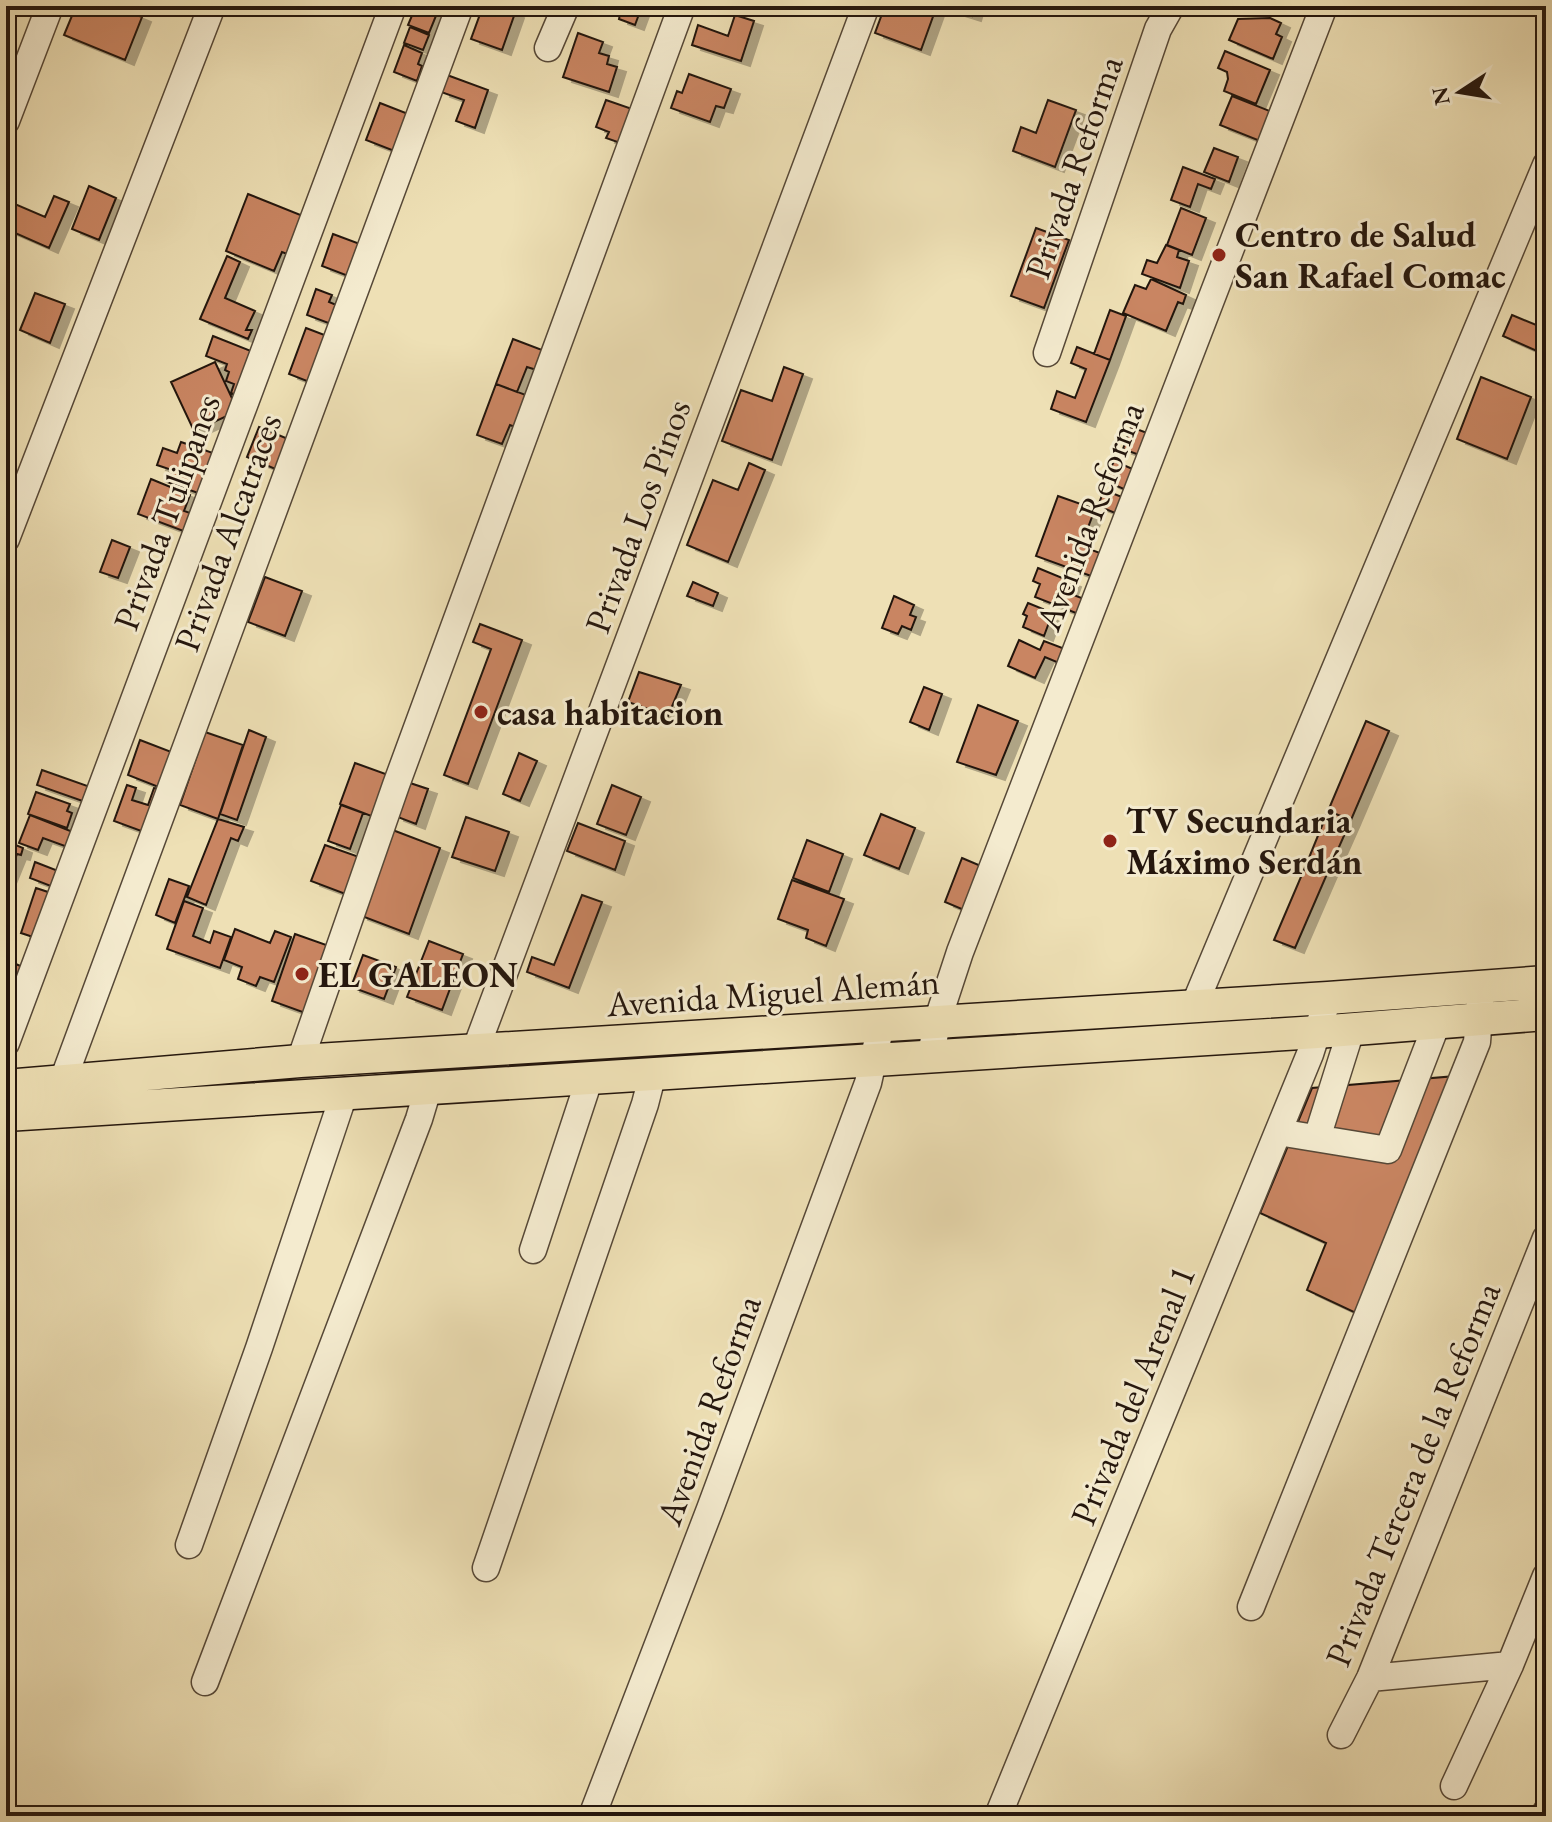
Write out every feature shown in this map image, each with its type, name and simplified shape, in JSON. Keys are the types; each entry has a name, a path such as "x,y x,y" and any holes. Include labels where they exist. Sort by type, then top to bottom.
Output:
{"main road":[{"name":"Avenida Miguel Alemán","path":"6,1086 300,1061 1546,982"},
{"name":"Avenida Miguel Alemán","path":"6,1115 1351,1030 1546,1014"}],"street":[{"path":"6,121 50,6"},
{"path":"6,539 212,6"},
{"name":"Privada Tulipanes","path":"6,1043 393,6"},
{"name":"Privada Alcatraces","path":"62,1083 460,6"},
{"path":"548,48 566,6"},
{"path":"300,1061 396,785 682,6"},
{"name":"Privada Los Pinos","path":"475,1051 866,6"},
{"name":"Privada Reforma","path":"1047,353 1153,44 1171,6"},
{"name":"Avenida Reforma","path":"931,1055 937,1022 965,937 1316,8"},
{"path":"1194,1006 1546,165"},
{"path":"1251,1607 1477,1042 1480,988"},
{"name":"Privada del Arenal 1","path":"998,1816 1278,1132 1328,998"},
{"path":"1278,1132 1388,1150 1437,1023"},
{"name":"Avenida Reforma","path":"592,1816 868,1083 881,1025"},
{"path":"1317,1138 1351,1030"},
{"path":"486,1568 653,1073"},
{"path":"533,1250 590,1077"},
{"path":"205,1682 428,1089"},
{"path":"189,1545 344,1094"},
{"name":"Privada Tercera de la Reforma","path":"1341,1735 1370,1678 1546,1238"},
{"path":"1454,1786 1510,1665 1546,1576"},
{"path":"1370,1678 1510,1665"}],"building":[{"path":"76,6 115,6 142,17 125,60 64,35"},
{"path":"416,6 440,6 429,33 408,25"},
{"path":"483,6 496,6 515,13 502,50 471,39"},
{"path":"642,6 635,25 619,19 621,10 610,7"},
{"path":"885,6 923,6 935,11 921,50 875,33"},
{"path":"940,6 975,6 972,16"},
{"path":"735,15 754,21 741,61 692,45 698,25 728,36"},
{"path":"1270,18 1281,23 1276,34 1282,37 1273,59 1229,40 1238,19"},
{"path":"410,27 429,35 423,50 404,43"},
{"path":"578,33 603,42 599,53 609,56 607,64 617,67 609,92 563,77"},
{"path":"404,45 422,53 417,81 394,72"},
{"path":"1225,51 1270,70 1256,104 1224,91 1227,72 1218,68"},
{"path":"689,74 731,89 724,108 716,106 710,122 671,108 677,91 682,93"},
{"path":"447,75 488,90 475,128 456,121 464,100 441,92"},
{"path":"1232,96 1277,114 1265,143 1220,125"},
{"path":"606,100 638,111 626,145 606,138 609,132 596,127"},
{"path":"1048,100 1076,110 1055,167 1013,151 1021,127 1036,133"},
{"path":"380,103 416,117 402,154 366,140"},
{"path":"1214,148 1238,157 1229,182 1204,172"},
{"path":"1183,167 1215,179 1211,189 1198,184 1190,207 1171,200"},
{"path":"89,186 116,198 99,240 72,229"},
{"path":"248,194 313,220 298,258 282,252 274,271 226,251"},
{"path":"54,196 69,202 49,248 6,229 15,204 45,217"},
{"path":"1181,208 1206,218 1192,255 1167,245"},
{"path":"1036,228 1069,240 1044,308 1011,296"},
{"path":"333,234 368,247 356,279 322,266"},
{"path":"1166,245 1179,250 1177,257 1189,261 1180,288 1142,274 1147,260 1157,263"},
{"path":"227,256 240,262 225,298 255,311 246,330 252,330 248,339 200,319"},
{"path":"1151,279 1186,295 1183,304 1178,302 1166,331 1123,313 1135,285 1146,289"},
{"path":"316,289 332,295 329,302 346,309 339,327 307,315"},
{"path":"35,293 65,304 50,343 20,330"},
{"path":"1110,310 1126,316 1110,360 1094,354"},
{"path":"1512,315 1541,327 1546,315 1546,355 1503,336"},
{"path":"306,328 335,339 317,385 289,374"},
{"path":"213,336 251,351 242,397 231,393 234,384 226,381 229,372 225,370 227,364 206,356"},
{"path":"513,339 550,353 543,372 527,367 517,392 496,384"},
{"path":"1077,347 1110,360 1086,422 1051,409 1057,391 1075,398 1086,369 1071,363"},
{"path":"215,362 238,411 194,431 171,382"},
{"path":"784,367 803,374 772,460 722,441 741,390 772,401"},
{"path":"1481,377 1531,397 1507,459 1457,439"},
{"path":"496,384 534,398 523,430 510,425 502,444 477,435"},
{"path":"259,427 293,441 280,471 247,457"},
{"path":"1131,427 1150,434 1142,456 1123,449"},
{"path":"181,442 213,453 198,493 167,482 172,470 157,465 163,448 177,453"},
{"path":"1114,461 1135,470 1126,490 1106,478"},
{"path":"749,463 765,470 728,562 687,545 713,480 738,490"},
{"path":"151,479 190,495 184,511 193,514 186,532 138,514"},
{"path":"1104,490 1122,497 1115,513 1098,506"},
{"path":"1058,496 1095,509 1081,546 1100,553 1091,576 1036,556"},
{"path":"112,540 130,547 118,578 100,572"},
{"path":"1038,568 1072,582 1068,593 1087,600 1081,615 1035,597 1040,584 1033,581"},
{"path":"265,577 302,591 285,636 248,622"},
{"name":"casa habitacion","path":"693,582 718,593 713,606 687,596"},
{"path":"894,596 914,605 910,615 916,617 911,630 902,626 898,634 882,628"},
{"path":"1028,603 1043,609 1042,613 1051,617 1044,636 1023,627 1027,616 1023,614"},
{"name":"casa habitacion","path":"480,624 522,640 468,784 444,775 491,649 473,642"},
{"path":"1019,640 1040,650 1044,641 1065,649 1059,663 1045,657 1035,678 1008,666"},
{"name":"casa habitacion","path":"639,672 681,685 668,716 628,702"},
{"path":"924,687 942,694 929,730 910,722"},
{"path":"978,705 1018,721 996,775 957,762"},
{"path":"1366,721 1389,731 1351,820 1328,811"},
{"path":"249,730 266,737 237,820 220,814"},
{"path":"205,732 243,745 218,819 180,805"},
{"path":"140,740 174,753 161,788 128,775"},
{"name":"casa habitacion","path":"519,753 537,761 520,801 503,794"},
{"path":"355,763 394,777 379,819 340,804"},
{"path":"42,770 96,789 91,804 37,785"},
{"name":"casa habitacion","path":"407,782 428,789 416,824 395,816"},
{"path":"127,785 136,788 132,800 148,805 154,788 169,790 152,835 114,821"},
{"name":"casa habitacion","path":"612,785 641,797 626,835 597,824"},
{"path":"36,792 70,804 67,811 72,813 67,828 28,814"},
{"path":"341,805 363,813 350,849 328,841"},
{"path":"1328,811 1351,820 1327,874 1306,865"},
{"path":"881,814 915,828 899,869 864,855"},
{"path":"30,815 78,834 73,849 43,838 38,850 19,843"},
{"name":"casa habitacion","path":"466,817 509,832 495,871 452,857"},
{"path":"218,819 244,827 238,841 231,838 206,905 187,897"},
{"name":"casa habitacion","path":"578,823 625,841 615,870 567,851"},
{"path":"390,829 440,848 409,934 359,915"},
{"path":"807,840 843,854 829,892 793,878"},
{"path":"6,841 23,848 21,855 17,854 6,881"},
{"path":"325,845 362,858 348,895 311,881"},
{"path":"962,858 981,866 964,910 945,902"},
{"path":"35,862 66,874 61,890 30,878"},
{"path":"1306,865 1327,874 1295,948 1274,940"},
{"path":"169,879 189,886 175,923 156,915"},
{"path":"792,880 844,899 826,946 806,938 808,930 778,919"},
{"path":"36,888 54,894 39,939 21,933"},
{"path":"582,895 602,902 569,988 527,972 532,957 554,965"},
{"path":"184,901 203,908 193,936 210,943 214,931 231,937 220,968 167,949"},
{"path":"235,929 270,943 275,931 291,937 274,982 260,977 256,986 238,979 242,967 224,960"},
{"name":"EL GALEON","path":"295,934 332,947 308,1014 272,1001"},
{"path":"429,941 463,954 442,1010 407,997"},
{"path":"363,955 396,967 384,999 351,987"},
{"path":"9,961 25,968 14,995 6,992"},
{"path":"1457,1076 1358,1314 1307,1290 1326,1243 1260,1213 1312,1088"}],"place":[{"name":"Centro de Salud San Rafael Comac","path":"1219,255"},
{"name":"casa habitacion","path":"481,712"},
{"name":"TV Secundaria Máximo Serdán","path":"1110,841"},
{"name":"EL GALEON","path":"302,974"}]}
